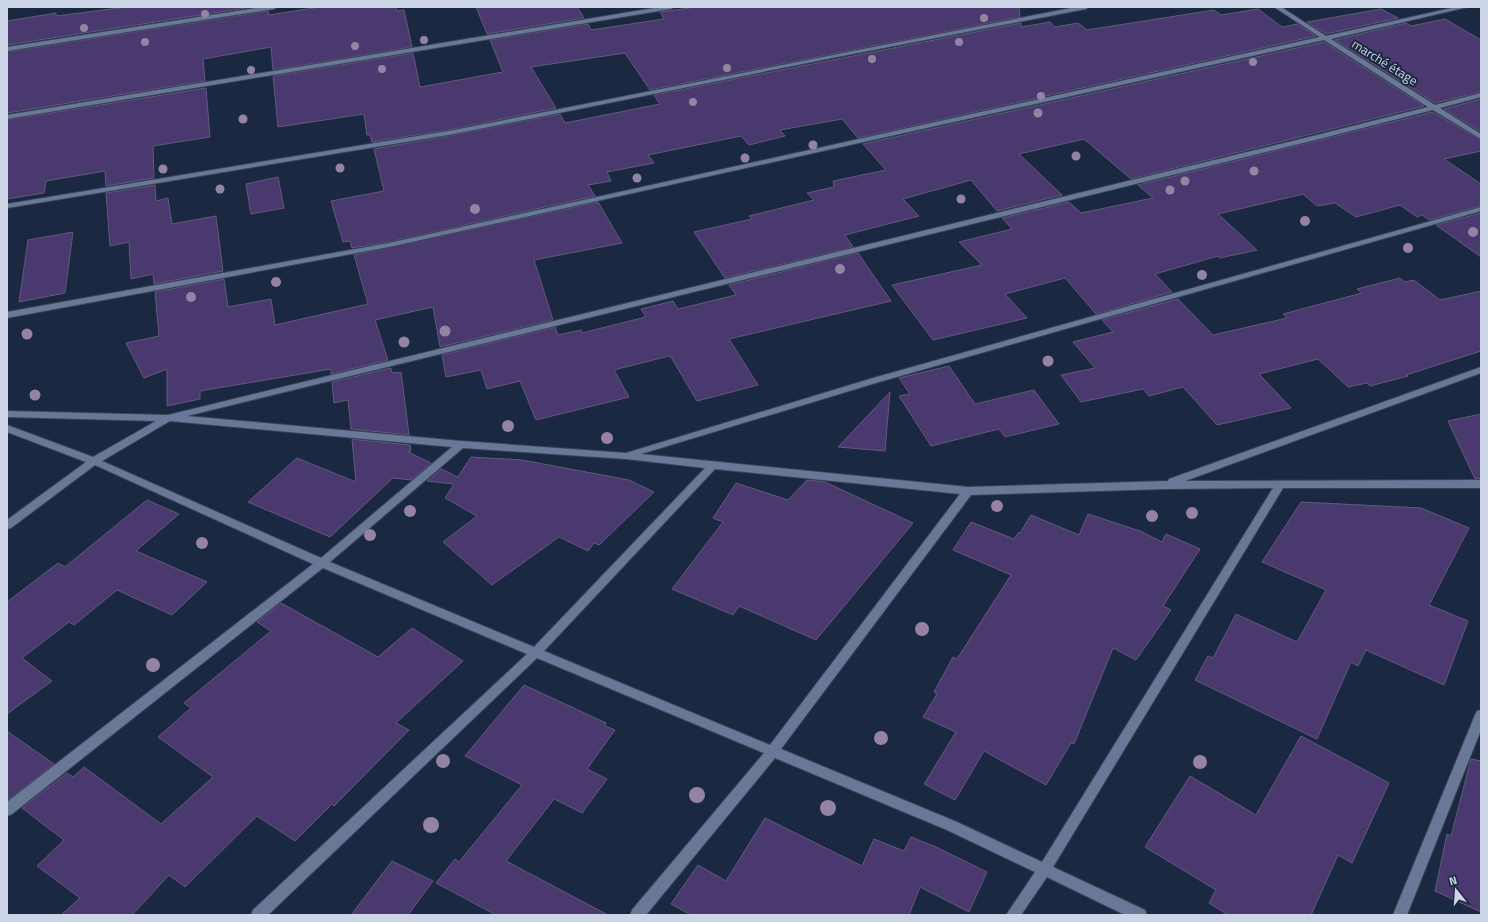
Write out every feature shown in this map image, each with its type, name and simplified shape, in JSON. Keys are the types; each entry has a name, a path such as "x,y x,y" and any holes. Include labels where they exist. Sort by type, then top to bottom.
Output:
{"street":[{"path":"7,50 274,7"},
{"path":"7,117 671,7"},
{"path":"7,206 454,132 837,54 1086,7"},
{"name":"marché étage","path":"1277,7 1481,137"},
{"path":"7,316 389,245 1465,7"},
{"path":"7,525 94,461 168,418 1319,137 1481,94"},
{"path":"626,456 876,380 1481,209"},
{"path":"1166,485 1481,370"},
{"path":"7,414 168,418 461,444 626,456 968,491 1166,485 1481,484"},
{"path":"7,428 94,461 322,563 952,826 1140,915"},
{"path":"7,810 322,563 461,444"},
{"path":"258,915 536,652 713,465"},
{"path":"1012,915 1044,870 1280,485"},
{"path":"637,915 772,752 968,491"},
{"path":"1400,915 1481,715"}],"building":[{"path":"127,7 252,7 7,45 7,21 56,13 56,16"},
{"path":"320,7 395,7 397,11 404,10 412,47 273,70 271,47 203,59 205,81 7,113 7,52 268,11 269,15"},
{"path":"476,7 577,7 584,18 487,34"},
{"path":"696,7 1019,7 1020,17 650,90 625,53 531,67 556,108 454,129 372,142 370,135 367,135 364,114 278,127 273,76 413,53 420,87 503,72 490,40 588,24 591,30 664,19 660,12"},
{"path":"1258,9 1282,27 1297,24 1316,36 858,138 842,119 780,130 785,136 749,145 741,136 648,155 654,163 607,172 611,181 588,185 595,196 389,242 352,248 350,241 343,242 331,201 384,191 374,149 560,114 565,123 660,104 654,95 1021,23 1021,27 1050,22 1055,27 1078,23 1087,30 1214,10 1221,15"},
{"path":"1381,9 1398,18 1326,34 1307,22"},
{"path":"1445,19 1481,40 1481,92 1435,103 1335,40 1406,23 1411,26"},
{"path":"1324,42 1424,106 1131,179 1084,139 1019,154 1062,195 997,211 971,180 903,199 919,216 845,235 853,247 725,278 694,232 752,219 749,216 814,200 807,193 834,187 833,181 886,170 863,144"},
{"path":"206,88 210,137 153,146 154,178 106,186 105,171 46,181 44,193 7,199 7,120"},
{"path":"1481,99 1481,132 1444,109"},
{"path":"1433,112 1481,140 1481,151 1444,159 1481,184 1481,206 1429,220 1422,215 1417,217 1400,205 1356,217 1335,203 1317,206 1303,194 1218,214 1257,250 1220,258 1218,256 1155,274 1172,292 1096,314 1065,278 1005,294 1027,318 933,340 892,285 982,265 959,242 1012,229 1002,218 1069,202 1081,213 1153,198 1138,185"},
{"path":"278,177 284,208 251,214 246,184"},
{"path":"155,185 156,201 168,198 172,224 216,216 223,271 154,284 153,274 131,279 129,242 110,246 106,193"},
{"path":"598,202 622,243 534,260 553,320 440,347 433,307 375,320 388,360 331,374 331,369 200,391 200,399 167,406 167,369 144,378 126,343 159,336 155,292 224,279 228,307 271,299 275,325 368,304 354,255"},
{"path":"1481,213 1481,257 1436,225"},
{"path":"73,232 65,293 19,302 28,240"},
{"path":"858,253 891,301 729,339 758,385 697,401 669,356 614,370 629,397 536,420 520,381 487,389 481,370 446,377 442,355 555,327 558,335 581,330 582,333 646,317 641,309 673,301 678,309 736,295 729,285"},
{"path":"1400,278 1405,282 1414,280 1440,300 1481,291 1481,351 1406,375 1408,376 1370,386 1367,383 1348,387 1318,359 1259,374 1291,408 1217,425 1183,387 1149,396 1143,389 1081,402 1061,375 1095,368 1073,342 1113,332 1102,320 1178,299 1213,335 1287,318 1283,314 1362,293 1357,289"},
{"path":"949,366 975,404 1034,390 1059,424 1005,437 999,429 931,446 899,396 910,394 899,378"},
{"path":"391,368 392,373 401,372 409,435 351,429 348,400 334,403 332,382"},
{"path":"890,392 885,451 838,447"},
{"path":"1481,414 1481,478 1475,479 1448,421"},
{"path":"352,439 410,445 411,451 408,452 431,463 411,480 393,478 330,537 248,502 297,458 356,482"},
{"path":"471,457 522,460 629,480 654,492 599,545 594,543 588,551 559,537 492,585 443,542 477,516 445,498 454,484 427,481 441,469 458,477"},
{"path":"807,480 825,482 913,523 816,640 739,606 733,615 672,589 723,522 713,518 736,483 788,500"},
{"path":"147,500 179,514 136,551 207,582 172,615 117,590 74,625 69,622 22,658 52,681 7,714 7,602 58,563 65,567"},
{"path":"1301,502 1421,508 1469,528 1429,605 1468,621 1444,685 1366,650 1358,666 1351,662 1317,739 1195,680 1208,656 1213,658 1236,614 1297,642 1326,590 1262,562"},
{"path":"1088,514 1140,531 1162,542 1166,534 1200,549 1163,606 1171,610 1136,660 1113,648 1074,744 1071,743 1046,785 984,751 955,800 924,784 956,732 923,717 937,694 934,692 953,657 957,659 1011,575 953,550 971,522 1014,539 1019,532 1020,533 1031,515 1079,535"},
{"path":"281,603 378,657 412,628 463,661 396,723 409,730 334,806 332,804 295,841 257,816 185,887 169,875 132,915 61,915 80,898 37,866 64,840 22,808 67,773 73,777 84,767 161,824 213,777 158,737 191,708 184,703 271,631 257,622"},
{"path":"524,685 606,723 605,726 615,730 587,769 607,779 582,813 554,799 506,861 608,915 496,915 436,883 455,859 459,862 522,785 465,756"},
{"path":"7,731 54,764 9,799 7,797"},
{"path":"1301,736 1389,783 1352,863 1338,855 1311,915 1228,915 1209,903 1216,890 1145,847 1190,776 1256,815"},
{"path":"1471,759 1481,761 1481,912 1435,891 1447,834 1451,836"},
{"path":"765,818 862,866 874,839 904,851 911,837 936,847 987,872 969,912 920,887 909,915 691,915 671,904 698,865 726,881"},
{"path":"392,861 433,881 408,915 351,915"}]}
